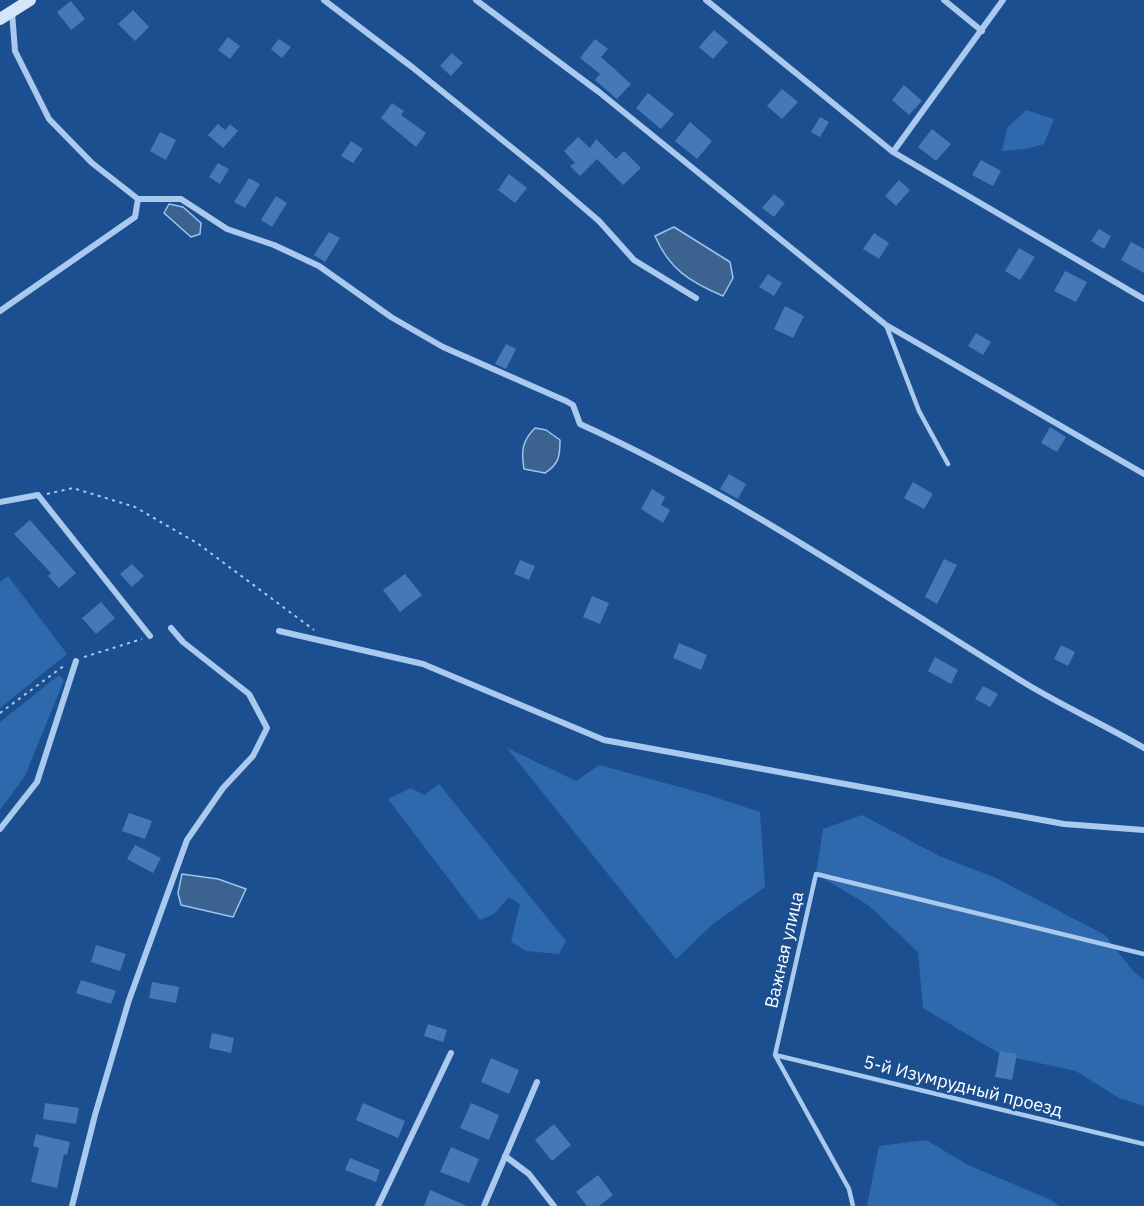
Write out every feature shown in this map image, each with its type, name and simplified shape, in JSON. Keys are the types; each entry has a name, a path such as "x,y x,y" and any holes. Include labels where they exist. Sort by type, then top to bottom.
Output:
{"street":[{"path":"0,19 30,0"},
{"path":"324,0 533,164 599,221 634,260 696,298"},
{"path":"476,0 598,92 886,325 1144,474"},
{"path":"706,0 893,152 1144,300"},
{"path":"944,0 982,31"},
{"path":"893,152 1003,0"},
{"path":"12,11 15,51 49,119 92,163 138,199 181,199 227,229 274,245 319,266 391,317 443,347 573,405 580,424 650,456 787,534 1022,682 1144,748"},
{"path":"0,311 135,217 138,199"},
{"path":"0,502 38,495 150,636"},
{"path":"72,1206 95,1115 129,1000 186,840 223,788 254,756 267,728 249,694 183,642 171,628"},
{"path":"279,631 423,664 604,740 1064,824 1144,830"},
{"path":"0,829 37,782 76,661"},
{"path":"378,1206 451,1053"},
{"path":"484,1206 537,1082"},
{"path":"505,1156 530,1174 554,1206"}],"lane":[{"path":"886,325 919,411 948,464"},
{"name":"Важная улица","path":"775,1055 816,874 1144,954"},
{"path":"775,1055 849,1190 853,1206"},
{"name":"5-й Изумрудный проезд","path":"775,1055 1144,1144"}],"path":[{"path":"38,495 73,488 135,507 197,543 312,627 327,642"}],"shaded area":[{"path":"1026,110 1054,119 1044,144 1026,149 1002,151 1007,128"},
{"path":"169,204 183,207 201,223 200,234 191,237 164,213"},
{"path":"674,227 730,262 733,278 723,296 691,280 667,257 655,236"},
{"path":"535,428 546,430 560,440 558,459 545,473 524,469 523,447 527,437"},
{"path":"8,576 67,654 0,708 0,582"},
{"path":"59,675 64,680 25,776 0,810 0,722"},
{"path":"507,748 576,781 599,765 705,794 760,812 765,887 713,924 676,959"},
{"path":"439,784 566,941 559,954 526,951 511,942 520,904 509,897 494,914 480,920 388,799 411,788 424,795"},
{"path":"862,815 939,856 996,878 1105,935 1133,971 1144,980 1144,1106 1119,1098 1076,1071 1002,1055 923,1008 918,952 868,905 816,874 823,829"},
{"path":"182,874 218,879 246,889 233,917 181,905 178,893"},
{"path":"926,1140 968,1165 1051,1200 1059,1206 867,1206 879,1146"}],"building":[{"path":"71,1 85,19 71,30 57,12"},
{"path":"133,10 149,27 135,41 118,24"},
{"path":"714,30 728,42 713,59 699,47"},
{"path":"228,37 240,46 230,59 218,50"},
{"path":"279,39 291,47 282,58 271,49"},
{"path":"595,39 608,49 601,57 631,84 617,99 595,80 600,74 580,58"},
{"path":"452,53 463,63 451,76 440,66"},
{"path":"904,85 922,101 909,115 892,100"},
{"path":"782,89 798,102 782,119 767,106"},
{"path":"648,93 674,114 661,129 636,108"},
{"path":"392,103 404,111 401,115 426,133 416,147 381,118"},
{"path":"820,117 829,122 820,137 811,132"},
{"path":"690,122 712,141 697,159 675,141"},
{"path":"218,124 225,130 230,124 238,131 223,148 208,135"},
{"path":"932,129 951,144 936,161 918,147"},
{"path":"160,132 176,140 166,160 150,151"},
{"path":"578,137 590,148 596,139 616,159 624,151 641,168 623,185 597,159 580,176 570,166 575,163 564,151"},
{"path":"351,141 363,149 353,163 341,156"},
{"path":"981,160 1001,171 993,186 972,175"},
{"path":"218,163 229,169 220,184 209,177"},
{"path":"509,174 527,188 515,203 498,190"},
{"path":"249,178 260,184 245,208 234,202"},
{"path":"899,180 910,190 896,206 885,196"},
{"path":"774,194 785,203 774,217 762,208"},
{"path":"276,196 287,203 272,227 261,220"},
{"path":"1099,229 1111,236 1104,249 1091,241"},
{"path":"329,232 340,238 325,262 314,255"},
{"path":"874,233 889,243 879,259 863,249"},
{"path":"1131,242 1144,249 1144,273 1121,260"},
{"path":"1019,248 1035,257 1020,280 1005,271"},
{"path":"1065,271 1087,282 1076,302 1054,291"},
{"path":"768,274 782,283 774,296 759,287"},
{"path":"785,306 804,316 793,338 774,329"},
{"path":"976,333 991,342 983,355 968,346"},
{"path":"506,344 516,349 506,369 495,364"},
{"path":"1050,427 1066,437 1057,452 1041,443"},
{"path":"729,474 746,484 738,499 720,489"},
{"path":"913,482 933,494 924,509 904,498"},
{"path":"652,489 665,497 661,505 670,510 663,523 641,509"},
{"path":"30,520 76,573 59,588 48,576 51,573 14,534"},
{"path":"944,559 957,565 937,604 925,597"},
{"path":"520,560 535,566 529,580 514,574"},
{"path":"132,564 144,576 132,587 120,574"},
{"path":"405,574 422,595 400,612 383,590"},
{"path":"592,596 609,603 600,624 583,617"},
{"path":"101,602 115,618 96,634 82,618"},
{"path":"679,643 707,655 701,670 673,658"},
{"path":"1061,645 1075,652 1068,666 1054,659"},
{"path":"935,657 958,670 951,684 928,671"},
{"path":"983,686 998,694 990,707 975,699"},
{"path":"129,813 152,821 145,839 122,831"},
{"path":"135,845 161,858 153,873 127,859"},
{"path":"96,945 126,954 120,971 91,962"},
{"path":"81,980 116,991 111,1004 76,993"},
{"path":"152,982 179,987 176,1003 149,998"},
{"path":"428,1024 447,1030 443,1042 424,1036"},
{"path":"212,1033 234,1038 231,1053 209,1048"},
{"path":"1000,1051 1017,1054 1012,1080 995,1077"},
{"path":"491,1058 519,1070 509,1094 481,1082"},
{"path":"45,1103 79,1108 76,1124 43,1119"},
{"path":"363,1103 405,1121 398,1138 356,1120"},
{"path":"471,1103 499,1115 489,1140 460,1128"},
{"path":"554,1124 571,1145 552,1161 535,1140"},
{"path":"36,1134 70,1142 67,1155 64,1154 57,1188 31,1182 39,1148 33,1146"},
{"path":"451,1147 479,1159 469,1183 440,1172"},
{"path":"350,1158 380,1170 376,1182 345,1170"},
{"path":"598,1175 613,1195 599,1206 587,1206 576,1192"},
{"path":"430,1190 467,1206 424,1206"}]}
